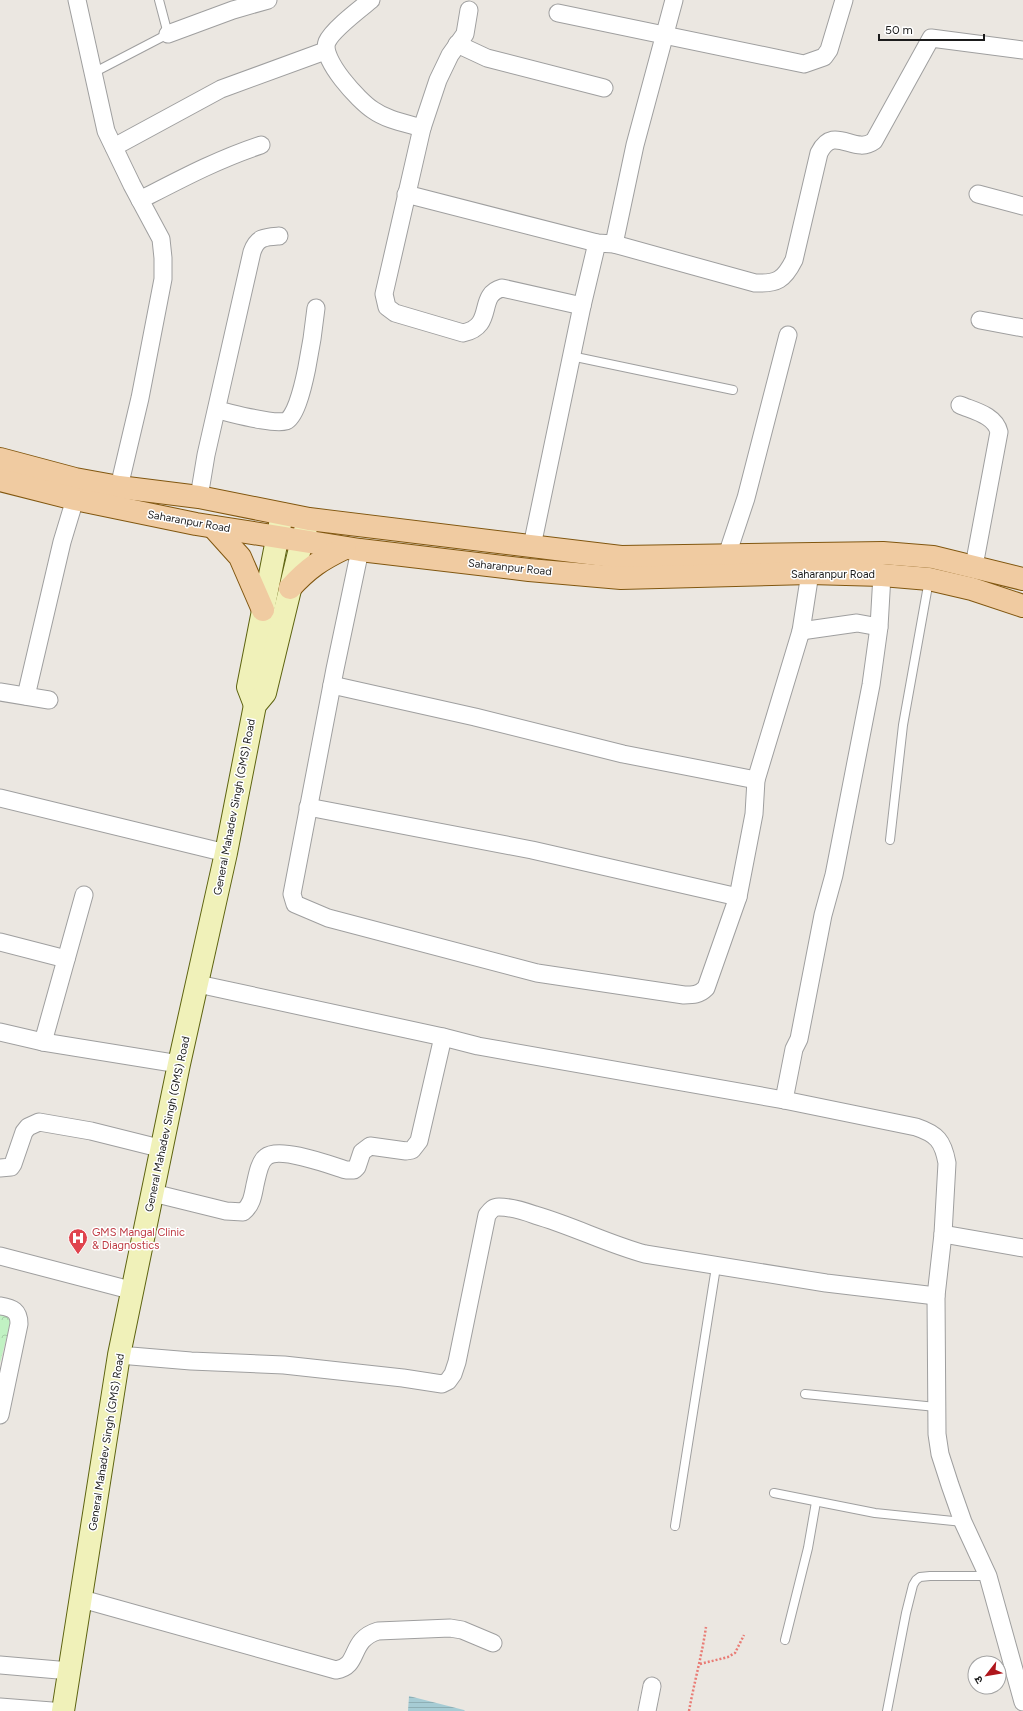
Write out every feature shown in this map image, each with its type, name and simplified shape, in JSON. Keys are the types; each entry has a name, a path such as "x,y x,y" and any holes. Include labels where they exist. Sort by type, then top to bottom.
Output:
{"main road":[{"name":"Saharanpur Road","path":"0,459 74,479 119,487 200,497 309,520 532,546 621,568 728,555 883,553 933,557 1023,579"},
{"name":"Saharanpur Road","path":"0,480 75,499 213,527 353,549 529,570 621,568 882,575 929,579 972,589 1023,606"},
{"path":"213,527 240,556 262,610"},
{"path":"290,588 305,572 320,560 353,549"}],"street":[{"path":"77,0 106,130 140,200 152,220 160,239 163,278 140,398 119,487"},
{"path":"168,34 233,10 268,0"},
{"path":"371,0 337,30 327,42 325,51 329,61 357,96 373,110 390,118 422,128"},
{"path":"532,546 582,306 605,243 635,145 674,0"},
{"path":"558,13 804,64 824,57 829,50 844,0"},
{"path":"469,10 467,28 438,80 422,128 384,294 387,307 391,311 463,333 471,332 482,323 490,295 495,290 502,288 582,306"},
{"path":"406,194 605,243 755,283 766,284 778,281 787,274 794,260 819,153 822,147 833,139 861,146 874,141 931,38 1023,50"},
{"path":"457,44 487,58 604,88"},
{"path":"114,147 221,89 325,51"},
{"path":"140,200 202,168 238,152 261,145"},
{"path":"978,194 1023,206"},
{"path":"200,497 206,455 254,245 258,240 264,237 279,236"},
{"path":"217,410 250,418 280,421 287,420 293,416 299,401 312,343 316,308"},
{"path":"980,320 1023,328"},
{"path":"728,555 746,498 788,335"},
{"path":"960,406 986,416 998,426 999,432 974,566"},
{"path":"26,696 62,542 75,499"},
{"name":"General Mahadev Singh (GMS) Road","path":"255,705 248,687 276,536 282,514"},
{"name":"General Mahadev Singh (GMS) Road","path":"63,1711 82,1600 119,1355 134,1291 179,1064 226,853 255,705 265,693 302,540 309,520"},
{"path":"353,549 332,685 292,894 295,904 328,918 537,973 684,995 695,995 701,993 706,988 738,897 754,814 756,780 801,631 810,573"},
{"path":"784,1100 794,1049 799,1039 823,915 834,875 871,685 879,627 882,575"},
{"path":"801,631 857,623 879,627"},
{"path":"332,685 475,717 623,754 756,780"},
{"path":"0,692 49,700"},
{"path":"0,798 226,853"},
{"path":"308,807 532,850 738,897"},
{"path":"43,1042 84,895"},
{"path":"0,942 66,959"},
{"path":"198,984 443,1037 486,1048 784,1100 916,1127 931,1132 939,1140 945,1152 947,1163 943,1234 936,1296 936,1407 937,1434 940,1454 963,1522 988,1576 1023,1702"},
{"path":"0,1032 43,1042 179,1064"},
{"path":"153,1193 226,1211 243,1212 248,1208 252,1200 262,1163 265,1157 270,1154 290,1154 346,1170 354,1170 358,1167 362,1152 370,1146 406,1151 412,1150 419,1141 443,1037"},
{"path":"0,1168 10,1167 13,1164 24,1132 28,1127 39,1122 91,1131 163,1149"},
{"path":"119,1355 191,1361 284,1365 403,1378 442,1384 448,1381 457,1362 487,1215 491,1209 498,1207 525,1212 556,1221 623,1248 716,1267 826,1283 936,1296"},
{"path":"943,1234 1023,1248"},
{"path":"0,1256 134,1291"},
{"path":"0,1306 13,1309 19,1316 19,1324 0,1415"},
{"path":"82,1600 336,1670 344,1669 350,1663 360,1641 368,1634 378,1631 450,1628 462,1630 493,1643"},
{"path":"0,1665 70,1671"},
{"path":"647,1711 652,1686"},
{"path":"0,1707 52,1711"}],"lane":[{"path":"93,73 168,34 159,0"},
{"path":"571,356 733,390"},
{"path":"890,840 898,758 929,579"},
{"path":"675,1526 716,1267"},
{"path":"805,1394 936,1407"},
{"path":"774,1493 875,1513 963,1522"},
{"path":"785,1640 808,1548 816,1502"},
{"path":"886,1711 906,1613 913,1585 916,1580 920,1577 930,1576 988,1576"}],"path":[{"path":"689,1711 694,1684 700,1664 706,1627"},
{"path":"700,1664 728,1657 735,1653 744,1635"}],"green space":[{"path":"0,1315 12,1317 0,1363"}],"water":[{"path":"409,1696 464,1710 465,1711 408,1711"}],"place":[{"name":"GMS Mangal Clinic & Diagnostics","path":"78,1255"}]}
